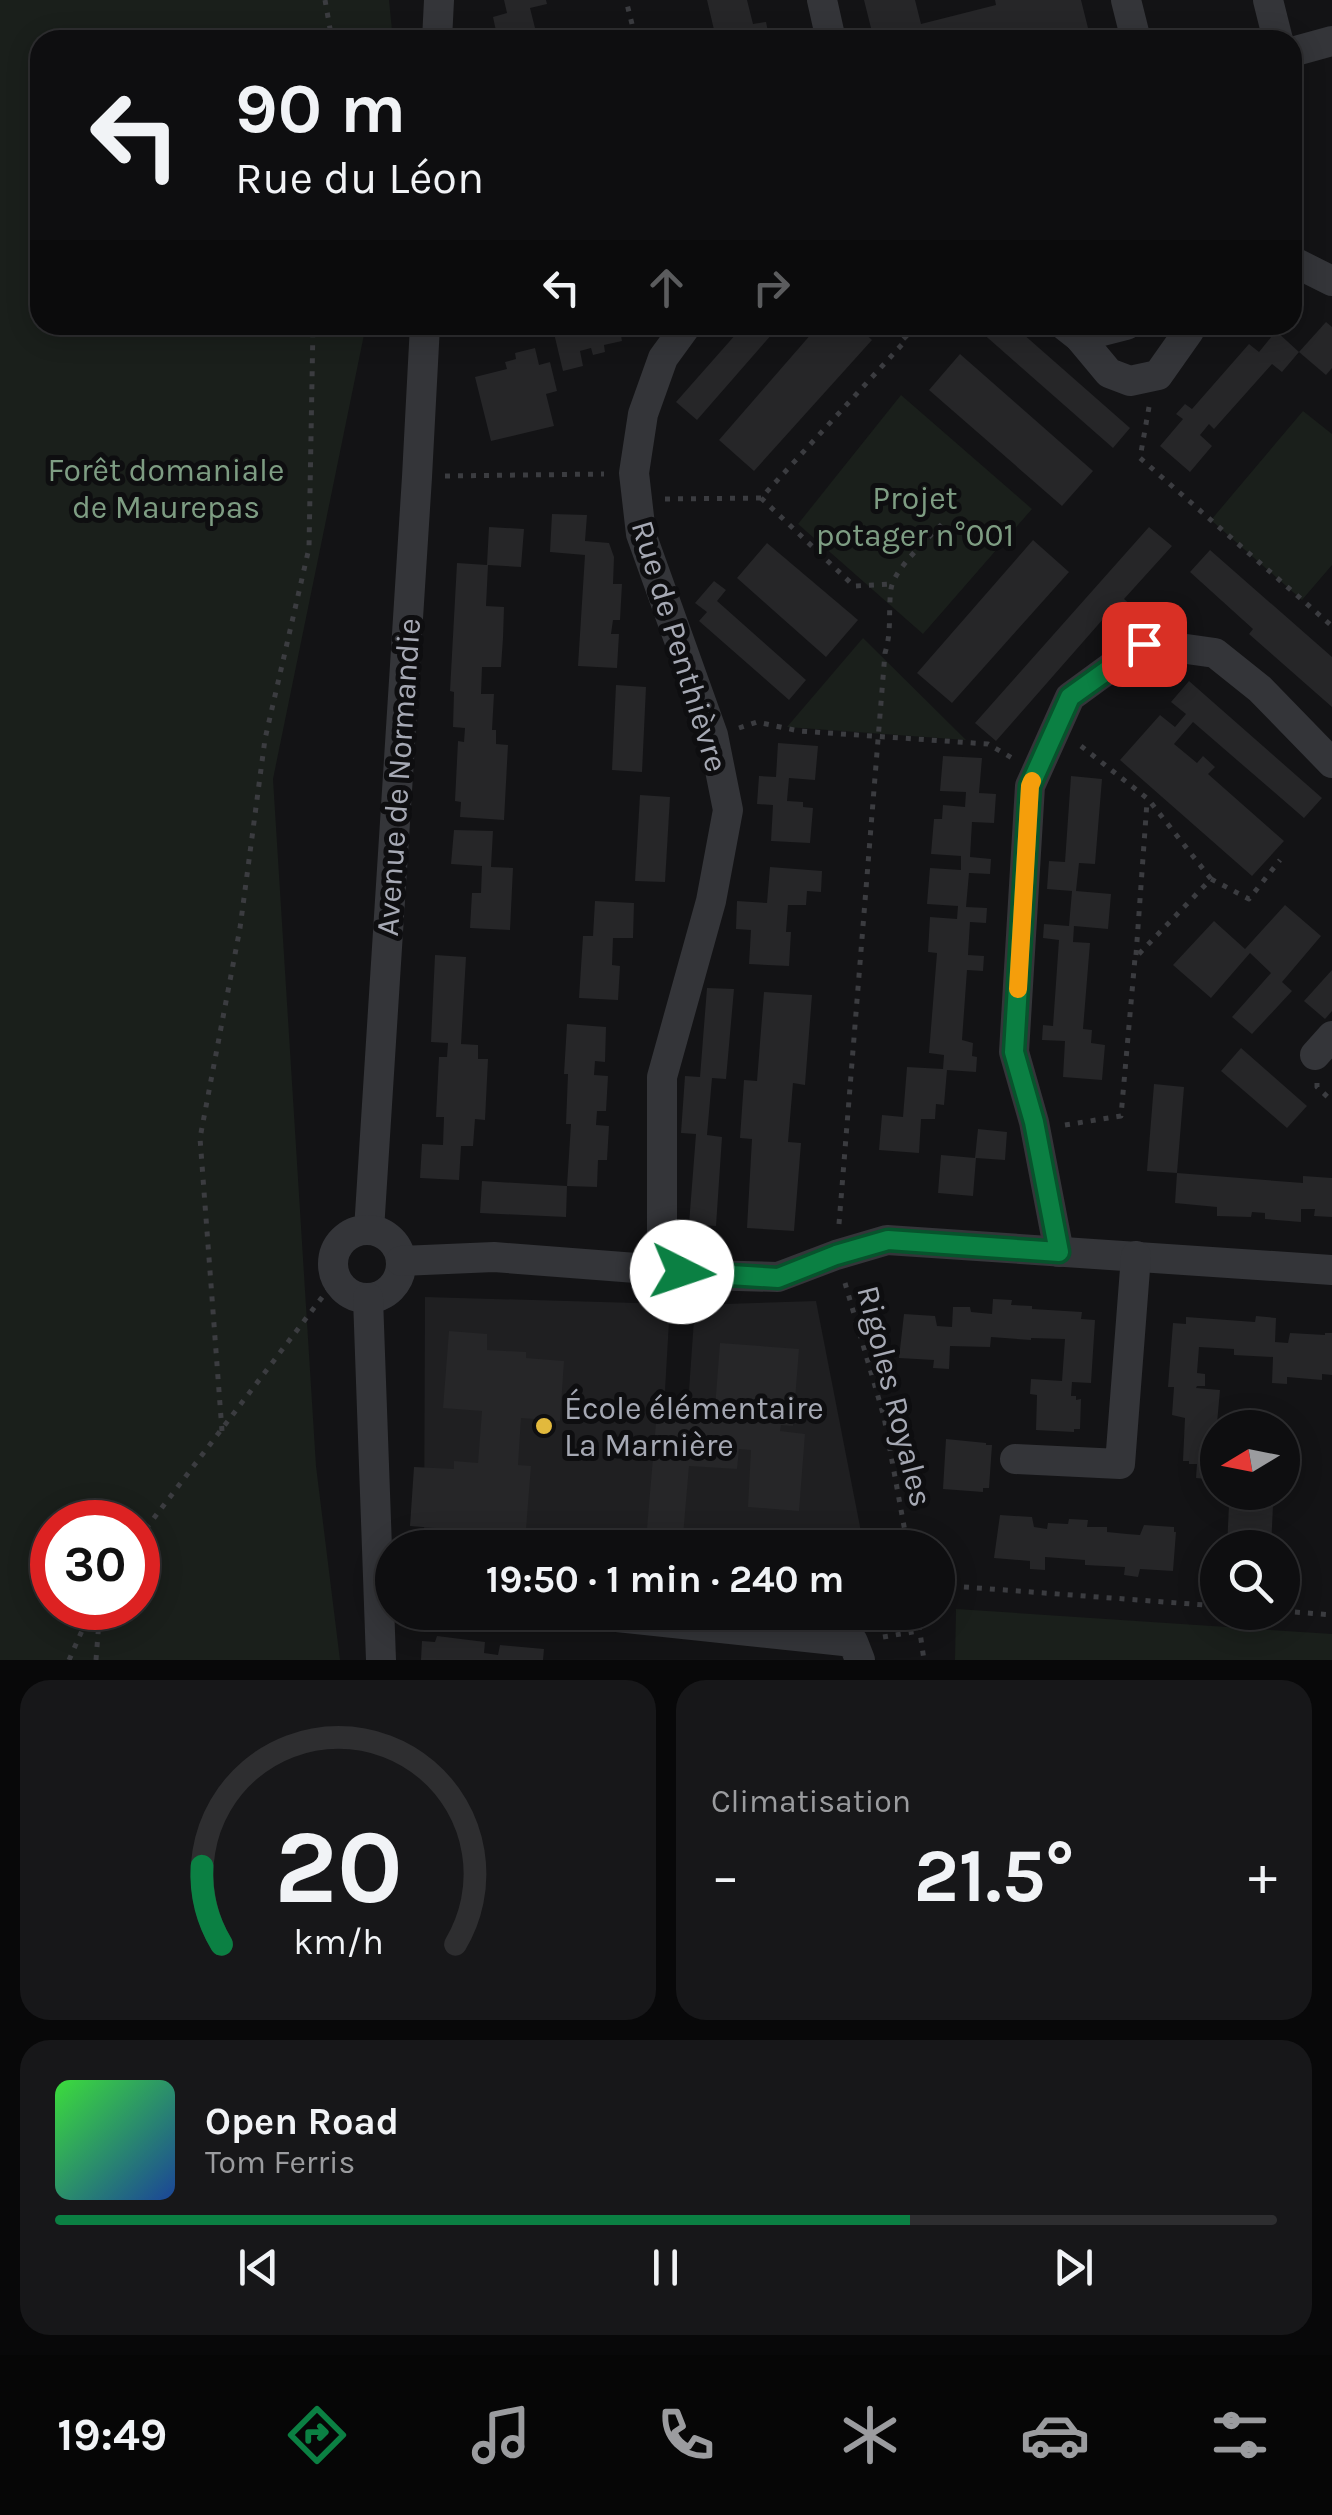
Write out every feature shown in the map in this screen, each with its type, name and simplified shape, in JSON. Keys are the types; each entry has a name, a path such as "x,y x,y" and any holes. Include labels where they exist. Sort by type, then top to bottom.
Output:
{"street":[{"path":"438,30 439,0"},
{"path":"822,0 829,30"},
{"path":"1126,0 1134,30"},
{"path":"1268,0 1276,30"},
{"path":"1302,49 1332,41"},
{"path":"1302,266 1332,281"},
{"name":"Avenue de Normandie","path":"369,1230 429,335"},
{"name":"Rue de Penthièvre","path":"662,1270 662,1077 711,901 728,810 713,735 641,534 636,487 643,414 663,358 680,335"},
{"path":"1076,335 1109,373 1130,381 1158,375 1179,335"},
{"path":"1059,1252 1034,1122 1014,1052 1030,786 1070,697 1144,644 1214,653 1260,689 1332,764"},
{"path":"369,1230 387,1236 400,1261 396,1282 379,1296 368,1298 350,1293 336,1279 332,1259 349,1234 369,1230"},
{"path":"400,1261 494,1258 778,1278 888,1240 1332,1270"},
{"path":"1015,1459 1120,1464 1136,1256"},
{"path":"368,1298 381,1530"},
{"path":"381,1660 383,1630"},
{"path":"702,1630 856,1651"}],"path":[{"path":"325,0 330,30"},
{"path":"626,0 634,30"},
{"path":"222,1430 200,1138 240,928 265,739 309,548 314,335"},
{"path":"761,498 908,339 904,335"},
{"path":"1149,405 1140,458 1332,626"},
{"path":"417,476 761,498 854,586 892,584"},
{"path":"836,1255 892,584 946,520"},
{"path":"713,735 757,722 800,730 988,744 1037,772"},
{"path":"1078,743 1148,799 1211,879 1249,899 1280,860"},
{"path":"1034,1122 1058,1126 1120,1116 1148,799"},
{"path":"1136,958 1211,879"},
{"name":"Rigoles Royales","path":"836,1255 884,1416 905,1530"},
{"path":"160,1510 336,1279"},
{"path":"955,1586 1200,1605"},
{"path":"1300,1612 1332,1615"},
{"path":"69,1660 82,1630"},
{"path":"96,1660 98,1630"},
{"path":"856,1651 919,1631 924,1660"}],"shaded area":[{"name":"École élémentaire La Marnière","path":"425,1297 670,1304 657,1530 424,1530"},
{"path":"816,1301 861,1530 679,1530 695,1305"}],"green space":[{"name":"Forêt domaniale de Maurepas","path":"0,0 389,0 392,30 30,30 30,335 364,335 273,779 316,1466 340,1660 0,1660"},
{"name":"Projet potager n°001","path":"901,395 1032,509 923,634 798,524"},
{"path":"1303,411 1332,434 1332,565 1302,600 1211,520"},
{"path":"863,638 966,740 787,727"},
{"path":"956,1609 1200,1625 1200,1630 1332,1634 1332,1660 955,1660"}],"building":[{"path":"504,0 546,0 547,4 530,8 536,30 496,30 493,17 507,13"},
{"path":"707,0 747,0 753,24 766,22 768,30 714,30"},
{"path":"864,0 915,0 921,24 996,5 995,0 1081,0 1088,28 1080,30 872,30"},
{"path":"1326,322 1332,327 1332,368 1326,375 1299,352"},
{"path":"554,335 621,335 622,341 604,345 605,352 593,355 591,348 580,351 583,366 563,371"},
{"path":"735,335 771,335 697,420 676,402"},
{"path":"810,335 866,335 872,340 754,471 719,440"},
{"path":"985,335 1024,335 1130,428 1113,448"},
{"path":"1273,335 1280,335 1299,352 1282,372 1272,364 1214,429 1209,424 1200,435 1212,446 1190,472 1160,446 1183,419 1176,414 1185,404 1192,409 1249,344 1259,352"},
{"path":"535,348 539,365 550,362 557,391 546,394 554,426 491,441 475,377 507,369 505,362 516,359 515,353"},
{"path":"960,354 1093,471 1062,506 929,390"},
{"path":"552,514 587,515 585,541 609,543 614,557 613,584 622,584 620,620 613,620 611,634 619,634 617,668 578,666 585,555 550,552"},
{"path":"489,527 524,529 521,567 488,565 486,606 504,607 503,638 501,667 482,667 481,694 494,694 492,730 496,730 496,744 508,745 504,820 460,817 461,802 455,801 458,741 464,742 465,728 453,727 454,692 450,691 457,563 487,565"},
{"path":"1149,527 1172,546 1124,599 1137,610 1128,620 1116,609 1111,610 996,741 975,723"},
{"path":"1033,540 1069,572 952,703 917,673"},
{"path":"767,543 858,620 826,657 737,578"},
{"path":"1210,550 1332,657 1332,707 1249,634 1253,629 1190,572"},
{"path":"714,581 726,590 717,601 806,680 789,700 699,621 707,612 695,603"},
{"path":"1189,681 1322,798 1304,818 1193,722 1174,744 1197,763 1203,756 1215,767 1208,774 1284,841 1252,876 1120,760 1160,715 1175,727 1186,714 1171,702"},
{"path":"616,685 646,687 642,772 612,770"},
{"path":"778,743 818,746 815,780 789,778 787,801 803,802 803,807 813,808 810,843 771,841 773,805 757,804 759,776 776,777"},
{"path":"943,756 982,758 979,793 996,794 994,823 972,822 970,857 991,859 990,874 969,873 966,907 987,908 986,923 970,922 968,955 984,956 983,971 967,970 962,1040 973,1043 976,1072 947,1070 944,1105 936,1104 935,1119 921,1119 919,1153 879,1150 882,1115 903,1117 907,1067 943,1069 944,1055 929,1053 937,953 928,952 930,917 957,919 958,906 927,904 930,868 961,870 961,856 931,854 934,819 942,819 943,805 965,807 966,792 940,791"},
{"path":"1071,776 1102,779 1095,864 1079,863 1076,891 1111,894 1108,929 1074,926 1073,942 1090,943 1083,1029 1092,1030 1091,1043 1105,1045 1102,1080 1063,1077 1065,1041 1042,1040 1043,1025 1053,1026 1059,940 1043,938 1044,924 1069,926 1072,891 1047,889 1049,861 1065,862"},
{"path":"640,795 670,797 665,882 635,881"},
{"path":"454,830 493,831 491,867 513,868 510,930 470,928 472,893 481,893 482,866 451,864"},
{"path":"770,867 822,871 821,892 807,891 806,905 788,905 789,966 749,964 751,930 736,929 737,901 767,903"},
{"path":"595,901 634,903 633,938 613,938 612,965 620,966 618,1000 579,998 583,936 593,936"},
{"path":"1285,905 1321,936 1282,982 1292,991 1252,1034 1232,1017 1271,973 1250,953 1211,998 1173,965 1214,921 1245,949"},
{"path":"435,955 466,957 461,1044 478,1045 478,1059 488,1059 485,1120 475,1119 473,1146 461,1146 459,1180 420,1178 422,1144 443,1145 444,1117 436,1117 439,1057 447,1057 448,1043 431,1042"},
{"path":"1332,970 1332,1011 1325,1019 1304,1001"},
{"path":"707,988 734,989 726,1079 712,1078 707,1135 722,1137 716,1226 689,1224 696,1134 681,1133 685,1076 700,1077"},
{"path":"764,992 812,995 805,1085 793,1083 788,1142 801,1143 794,1231 747,1228 752,1139 740,1138 744,1080 757,1081"},
{"path":"567,1024 606,1027 605,1062 595,1061 594,1075 608,1076 606,1111 597,1111 596,1125 609,1126 607,1160 598,1160 597,1187 567,1186 571,1124 566,1124 568,1074 564,1074"},
{"path":"1241,1048 1307,1106 1287,1128 1221,1071"},
{"path":"1154,1084 1184,1087 1177,1173 1147,1171"},
{"path":"978,1129 1007,1132 1005,1160 976,1158 973,1196 938,1193 941,1155 975,1158"},
{"path":"1177,1173 1303,1183 1303,1176 1332,1178 1332,1217 1314,1216 1315,1209 1301,1209 1301,1222 1265,1219 1265,1213 1252,1212 1251,1217 1217,1216 1217,1207 1175,1203"},
{"path":"482,1181 567,1186 566,1217 480,1213"},
{"path":"993,1299 1012,1300 1011,1305 1032,1309 1082,1312 1081,1319 1095,1320 1091,1383 1072,1382 1071,1396 1081,1399 1080,1429 1036,1430 1037,1395 1030,1394 1031,1379 1062,1381 1065,1339 991,1337 990,1347 950,1346 949,1369 933,1368 934,1360 899,1358 904,1314 935,1316 937,1326 952,1327 953,1307 970,1307 971,1312 992,1314"},
{"path":"1256,1316 1276,1318 1275,1342 1288,1343 1290,1333 1332,1333 1332,1375 1322,1374 1322,1380 1287,1377 1287,1384 1272,1383 1273,1357 1234,1355 1234,1349 1199,1347 1197,1373 1205,1374 1205,1386 1196,1388 1220,1390 1218,1410 1200,1410 1200,1478 1196,1478 1197,1464 1183,1461 1185,1418 1172,1415 1174,1387 1168,1387 1173,1323 1186,1324 1186,1317 1255,1322"},
{"path":"449,1331 487,1334 487,1350 526,1352 526,1358 564,1361 560,1421 521,1418 518,1465 531,1466 526,1530 410,1526 414,1467 454,1469 454,1461 478,1463 482,1411 443,1408"},
{"path":"720,1343 799,1349 793,1426 781,1425 780,1431 805,1434 799,1511 748,1507 751,1450 739,1449 737,1469 689,1466 684,1530 647,1530 657,1411 714,1421"},
{"path":"946,1439 992,1445 989,1488 983,1488 983,1492 943,1489"},
{"path":"1229,1510 1273,1510 1272,1530 1228,1530"},
{"path":"1000,1515 1032,1517 1034,1527 1047,1529 1048,1523 1068,1524 1069,1519 1088,1520 1087,1527 1107,1527 1107,1532 1140,1535 1144,1525 1174,1527 1173,1571 1140,1569 1138,1577 1124,1575 1125,1567 1085,1565 1085,1560 1045,1557 1045,1570 1030,1569 1030,1561 994,1558"},
{"path":"437,1636 485,1642 484,1653 498,1655 500,1645 544,1649 543,1660 421,1660 422,1641 435,1642"}],"slow traffic":[{"path":"1018,989 1032,781"}],"place":[{"name":"École élémentaire La Marnière","path":"544,1426"}],"route":[{"path":"682,1272 778,1278 888,1240 1059,1252 1034,1122 1014,1052 1030,786 1070,697 1144,644"}]}
